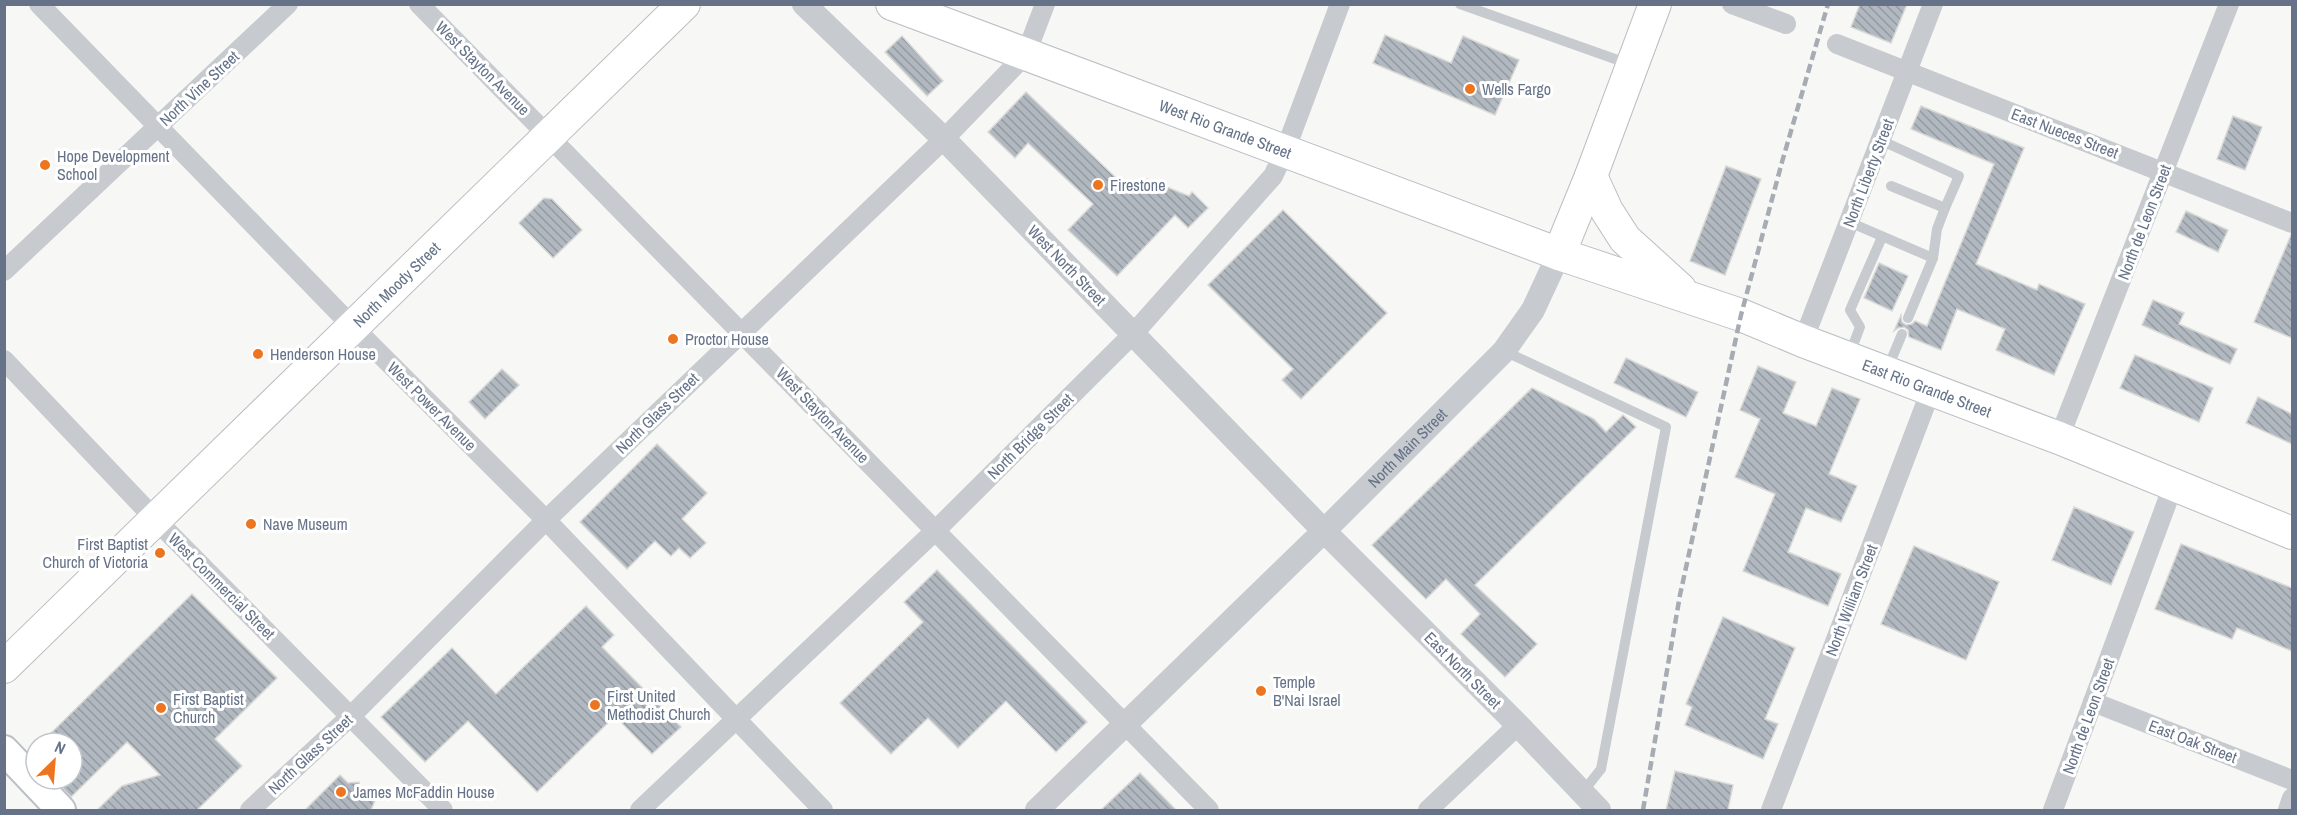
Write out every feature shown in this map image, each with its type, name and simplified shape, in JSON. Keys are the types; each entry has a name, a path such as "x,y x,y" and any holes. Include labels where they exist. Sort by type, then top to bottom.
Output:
{"main road":[{"name":"North Moody Street","path":"4,667 684,4"},
{"name":"West Rio Grande Street","path":"892,4 1558,254"},
{"name":"North Main Street","path":"1558,254 1591,176 1655,4"},
{"path":"1591,176 1607,211 1625,239 1690,298"},
{"name":"East Rio Grande Street","path":"1558,254 1741,315 1803,341 2059,438 2292,533"},
{"path":"4,750 61,810"}],"street":[{"name":"West Power Avenue","path":"39,4 157,128 546,520 824,810"},
{"name":"North Vine Street","path":"4,271 288,4"},
{"name":"West Stayton Avenue","path":"419,4 1209,810"},
{"name":"West North Street","path":"804,4 944,140 1324,531"},
{"name":"North Glass Street","path":"250,810 351,716 546,520 944,140 1026,54 1045,4"},
{"name":"North Bridge Street","path":"640,810 936,530 1134,333 1273,176 1285,151 1340,4"},
{"path":"1732,4 1786,24"},
{"name":"North Liberty Street","path":"1803,341 1933,4"},
{"name":"North de Leon Street","path":"2059,438 2229,4"},
{"name":"East Nueces Street","path":"1837,44 2292,223"},
{"name":"North Main Street","path":"1037,810 1324,531 1504,351 1533,310 1558,254"},
{"name":"West Commercial Street","path":"4,360 155,519 443,810"},
{"name":"North William Street","path":"1771,810 1931,390"},
{"name":"North de Leon Street","path":"2053,810 2172,486"},
{"name":"East North Street","path":"1324,531 1518,725 1599,810"},
{"name":"East Oak Street","path":"2092,702 2292,780"},
{"path":"1428,810 1518,725"},
{"path":"2288,810 2292,798"}],"lane":[{"path":"1460,4 1632,65"},
{"path":"1880,140 1959,176 1937,229 1933,258 1908,318"},
{"path":"1892,186 1945,208"},
{"path":"1849,222 1933,258"},
{"path":"1848,358 1860,327 1850,310 1882,237"},
{"path":"1886,372 1902,334"},
{"path":"1504,351 1666,427 1601,769 1582,792"}],"building":[{"path":"1860,4 1907,4 1891,43 1851,27"},
{"name":"Wells Fargo","path":"1385,35 1451,63 1463,36 1519,60 1495,115 1373,63"},
{"path":"902,36 943,81 927,96 885,52"},
{"name":"Firestone","path":"1026,92 1133,194 1147,179 1189,196 1192,192 1208,208 1188,228 1175,215 1117,276 1068,230 1093,204 1028,143 1015,158 988,132"},
{"path":"1921,106 2024,148 1976,264 2037,290 2039,284 2085,304 2054,375 1996,350 2005,329 1957,309 1941,350 1909,337 1908,330 1904,327 1894,331 1901,315 1902,322 1906,325 1915,321 1927,326 1994,164 1911,129"},
{"path":"2233,116 2262,127 2245,170 2217,159"},
{"path":"1726,166 1761,179 1725,275 1690,261"},
{"path":"544,198 552,199 582,230 553,258 519,223"},
{"path":"1283,210 1387,313 1301,399 1282,380 1293,369 1208,285"},
{"path":"2186,211 2228,230 2218,252 2176,232"},
{"path":"2292,235 2292,338 2254,322"},
{"path":"1879,263 1908,276 1892,311 1864,298"},
{"path":"2153,300 2184,313 2179,324 2237,349 2230,364 2142,325"},
{"path":"2135,355 2213,388 2199,422 2120,388"},
{"path":"1626,358 1698,392 1686,417 1614,383"},
{"path":"1758,366 1796,382 1783,413 1816,426 1832,388 1860,399 1829,474 1857,486 1841,522 1806,508 1788,552 1841,574 1828,606 1743,571 1775,494 1735,477 1760,419 1740,410"},
{"path":"502,369 519,385 485,419 469,402"},
{"path":"1532,388 1594,419 1606,432 1623,415 1636,427 1475,585 1537,644 1505,677 1461,634 1480,614 1446,579 1426,599 1372,545"},
{"path":"2258,397 2292,414 2292,444 2246,423"},
{"path":"657,444 707,493 682,519 706,543 690,558 679,548 671,556 655,541 627,569 580,522"},
{"path":"2074,507 2134,532 2111,585 2052,560"},
{"path":"2181,544 2292,588 2292,651 2237,628 2232,639 2155,609"},
{"path":"1914,546 1999,582 1966,660 1881,624"},
{"path":"937,570 1087,722 1056,752 1006,701 958,748 928,718 891,754 840,703 923,622 904,602"},
{"name":"First Baptist Church","path":"192,594 277,678 215,739 242,766 197,810 97,810 122,786 160,775 127,742 84,784 84,731 53,731"},
{"name":"First United Methodist Church","path":"586,606 614,635 602,647 681,727 652,754 615,716 537,792 468,721 425,762 381,717 452,648 496,694"},
{"path":"1723,617 1795,648 1765,719 1778,724 1763,759 1685,725 1692,707 1686,704"},
{"path":"1675,771 1733,785 1728,810 1666,810"},
{"path":"1140,773 1176,810 1101,810"},
{"name":"James McFaddin House","path":"340,775 348,783 359,782 361,795 376,798 371,810 305,810"},
{"name":"First Baptist Church","path":"65,791 77,791 71,797"}],"railway":[{"path":"1643,810 1680,595 1741,315 1828,4"}],"place":[{"name":"Wells Fargo","path":"1470,89"},
{"name":"Hope Development School","path":"45,165"},
{"name":"Firestone","path":"1098,185"},
{"name":"Proctor House","path":"673,339"},
{"name":"Henderson House","path":"258,354"},
{"name":"Nave Museum","path":"251,524"},
{"name":"First Baptist Church of Victoria","path":"160,553"},
{"name":"Temple B'Nai Israel","path":"1261,691"},
{"name":"First United Methodist Church","path":"595,705"},
{"name":"First Baptist Church","path":"161,708"},
{"name":"James McFaddin House","path":"341,792"}]}
